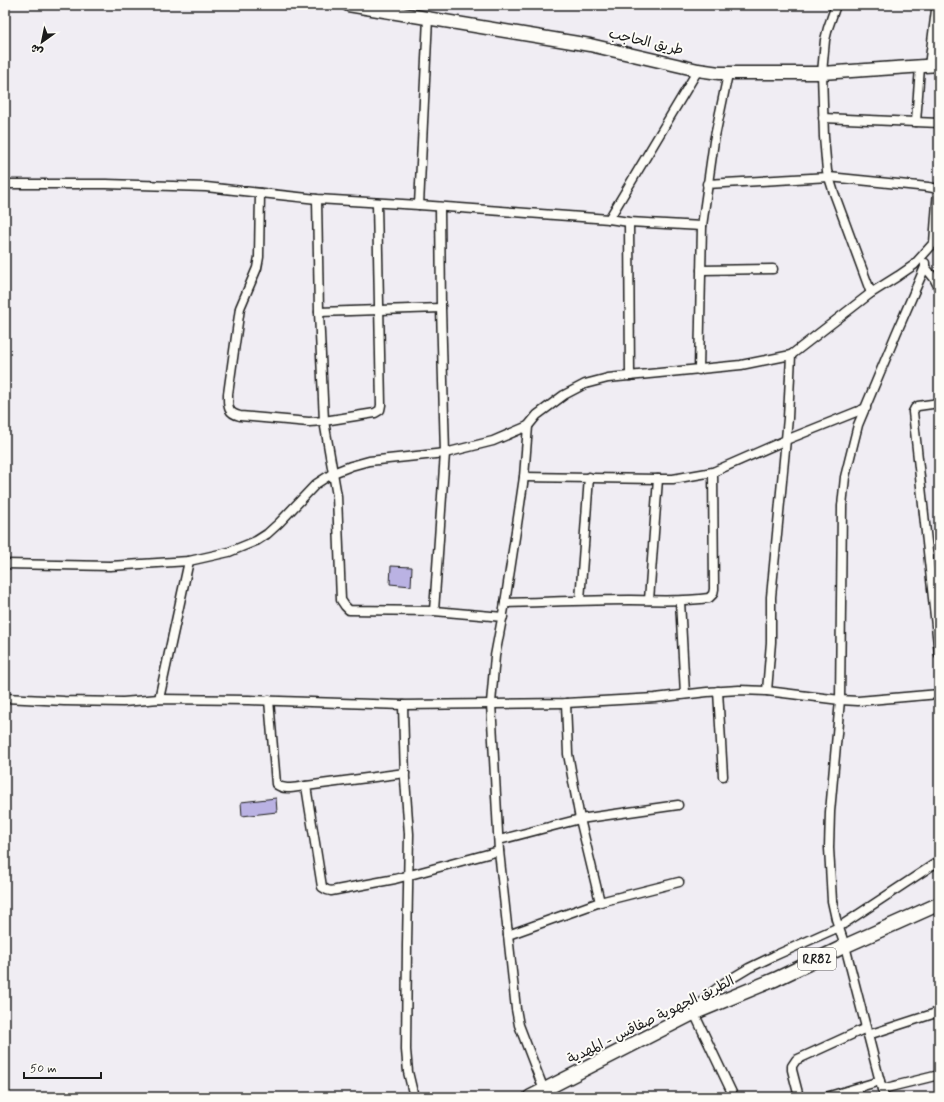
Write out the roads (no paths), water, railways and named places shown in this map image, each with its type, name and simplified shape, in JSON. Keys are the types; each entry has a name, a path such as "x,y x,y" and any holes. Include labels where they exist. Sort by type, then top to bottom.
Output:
{"main road":[{"name":"الطريق الجهوية صفاقس - المهدية","path":"530,1097 694,1013 776,979 939,904"}],"street":[{"name":"طريق الحاجب","path":"348,5 590,45 698,70 728,74 822,73 929,66"},
{"path":"836,5 825,40 822,73 824,137 829,177 871,293"},
{"path":"916,122 929,66 936,10"},
{"path":"419,205 428,18"},
{"path":"609,219 698,70"},
{"path":"699,370 702,226 714,141 728,74"},
{"path":"823,118 939,123"},
{"path":"5,564 110,566 189,561 229,552 256,541 267,534 313,487 333,473 369,461 445,452 494,441 528,426 546,407 585,384 608,378 741,365 792,355 871,293 918,262 936,240 938,189 829,177 707,184"},
{"path":"5,184 114,184 206,187 317,199 702,226"},
{"path":"260,192 259,257 240,308 228,394 228,406 231,412 234,415 240,416 309,422 324,421 380,410 377,203"},
{"path":"317,199 319,312 324,421 337,496 342,600 349,610 434,611 503,617"},
{"path":"434,611 445,452 440,207"},
{"path":"629,222 630,376"},
{"path":"882,1089 846,946 832,901 828,848 840,700 842,506 845,477 858,425 925,267 924,254"},
{"path":"925,267 934,278 939,288"},
{"path":"701,270 773,269"},
{"path":"319,312 441,308"},
{"path":"767,691 771,642 771,597 786,440 792,355"},
{"path":"939,403 918,406 913,412 939,654"},
{"path":"524,477 673,479 713,472 786,440 866,408"},
{"path":"528,426 524,477 496,656 491,703 499,851 516,1010 519,1026 544,1090"},
{"path":"505,603 580,600 680,600 709,598 713,594 714,589 713,472"},
{"path":"580,600 590,477"},
{"path":"649,600 658,479"},
{"path":"159,699 189,561"},
{"path":"680,600 685,694"},
{"path":"5,698 123,702 159,699 269,700 403,705 566,703 655,698 718,691 767,691 840,700 939,694"},
{"path":"718,691 723,776"},
{"path":"269,700 276,784 283,789 405,773"},
{"path":"566,703 568,754 580,819 600,902"},
{"path":"403,705 409,834 406,1050 408,1072 414,1097"},
{"path":"306,786 322,887 326,890 395,879 499,851"},
{"path":"499,840 580,819 678,805"},
{"path":"734,1097 694,1013 707,996 724,983 749,968 839,927 939,861"},
{"path":"508,935 600,902 679,882"},
{"path":"799,1097 792,1070 792,1066 796,1060 867,1032 939,1012"},
{"path":"826,1097 882,1089 939,1075"}]}
